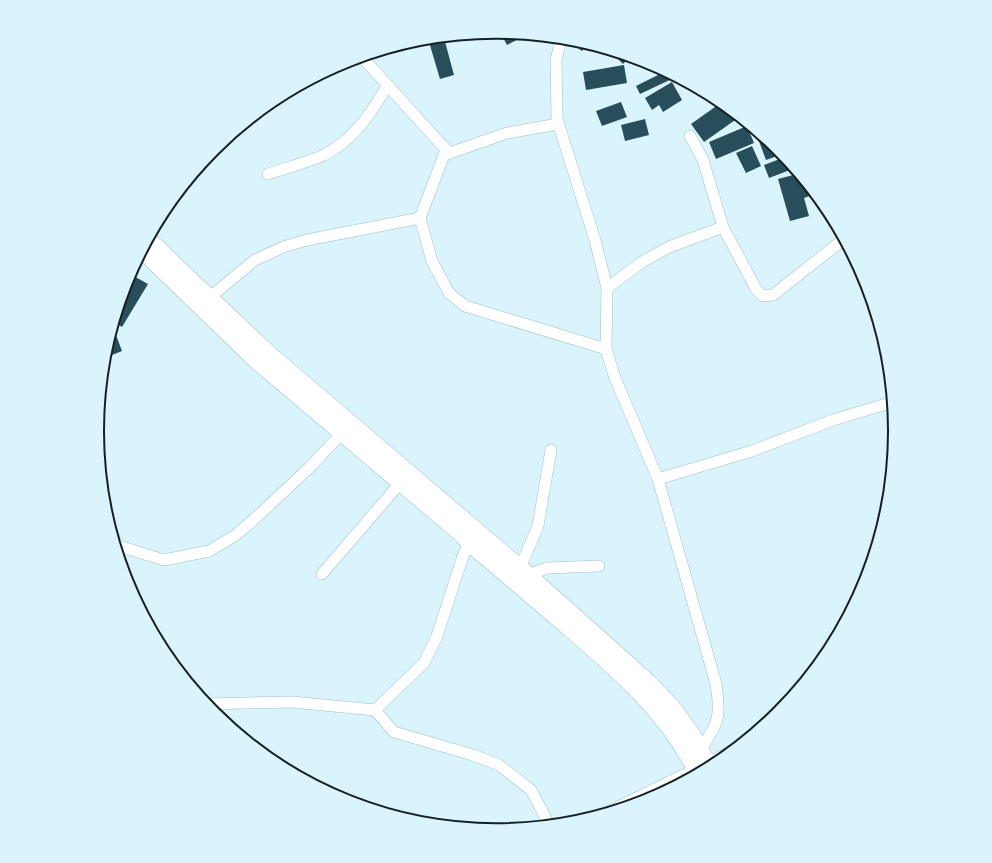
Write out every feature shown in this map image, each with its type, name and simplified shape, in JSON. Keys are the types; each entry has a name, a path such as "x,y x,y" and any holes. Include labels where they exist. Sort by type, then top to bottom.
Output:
{"main road":[{"path":"147,251 209,298 270,354 524,571 650,684 674,710 703,764"},
{"path":"147,252 257,361 343,432 464,536 469,543 637,688 703,764"}],"street":[{"path":"560,44 556,60 558,124 595,240 606,288 606,348 615,378 658,479 716,684 720,708 716,727 703,764 637,797"},
{"path":"366,61 449,153"},
{"path":"268,174 324,155 349,138 369,116 388,86"},
{"path":"558,124 507,133 444,155 420,218 432,261 449,293 466,306 606,348"},
{"path":"690,136 703,160 723,227 756,290 763,296 773,295 840,242"},
{"path":"209,298 255,260 283,247 307,240 420,218"},
{"path":"606,288 642,262 662,251 723,227"},
{"path":"658,479 752,451 833,420 888,404"},
{"path":"121,547 164,560 209,551 236,535 262,512 343,432"},
{"path":"551,450 538,526 524,571 548,568 599,566"},
{"path":"322,574 401,482"},
{"path":"374,710 424,663 437,636 463,556 469,543"},
{"path":"213,704 292,702 374,710 394,732 473,755 499,765 531,790 547,821"}],"building":[{"path":"504,39 517,40 507,45"},
{"path":"445,42 454,75 440,79 430,45"},
{"path":"618,58 626,61 623,64"},
{"path":"624,65 627,83 586,90 583,72"},
{"path":"659,74 671,79 640,94 636,86"},
{"path":"672,82 682,100 663,112 659,105 652,110 645,98"},
{"path":"621,102 627,117 602,126 596,111"},
{"path":"716,106 735,120 704,142 691,124"},
{"path":"645,119 649,135 625,141 621,125"},
{"path":"744,127 749,131 754,143 716,159 709,142"},
{"path":"758,139 776,156 766,160"},
{"path":"752,146 761,166 746,173 736,153"},
{"path":"779,159 789,170 769,178 764,165"},
{"path":"793,175 809,196 804,198 809,216 790,221 778,179"},
{"path":"135,277 148,284 122,327 118,325 124,305"},
{"path":"116,335 122,351 111,355"}]}
